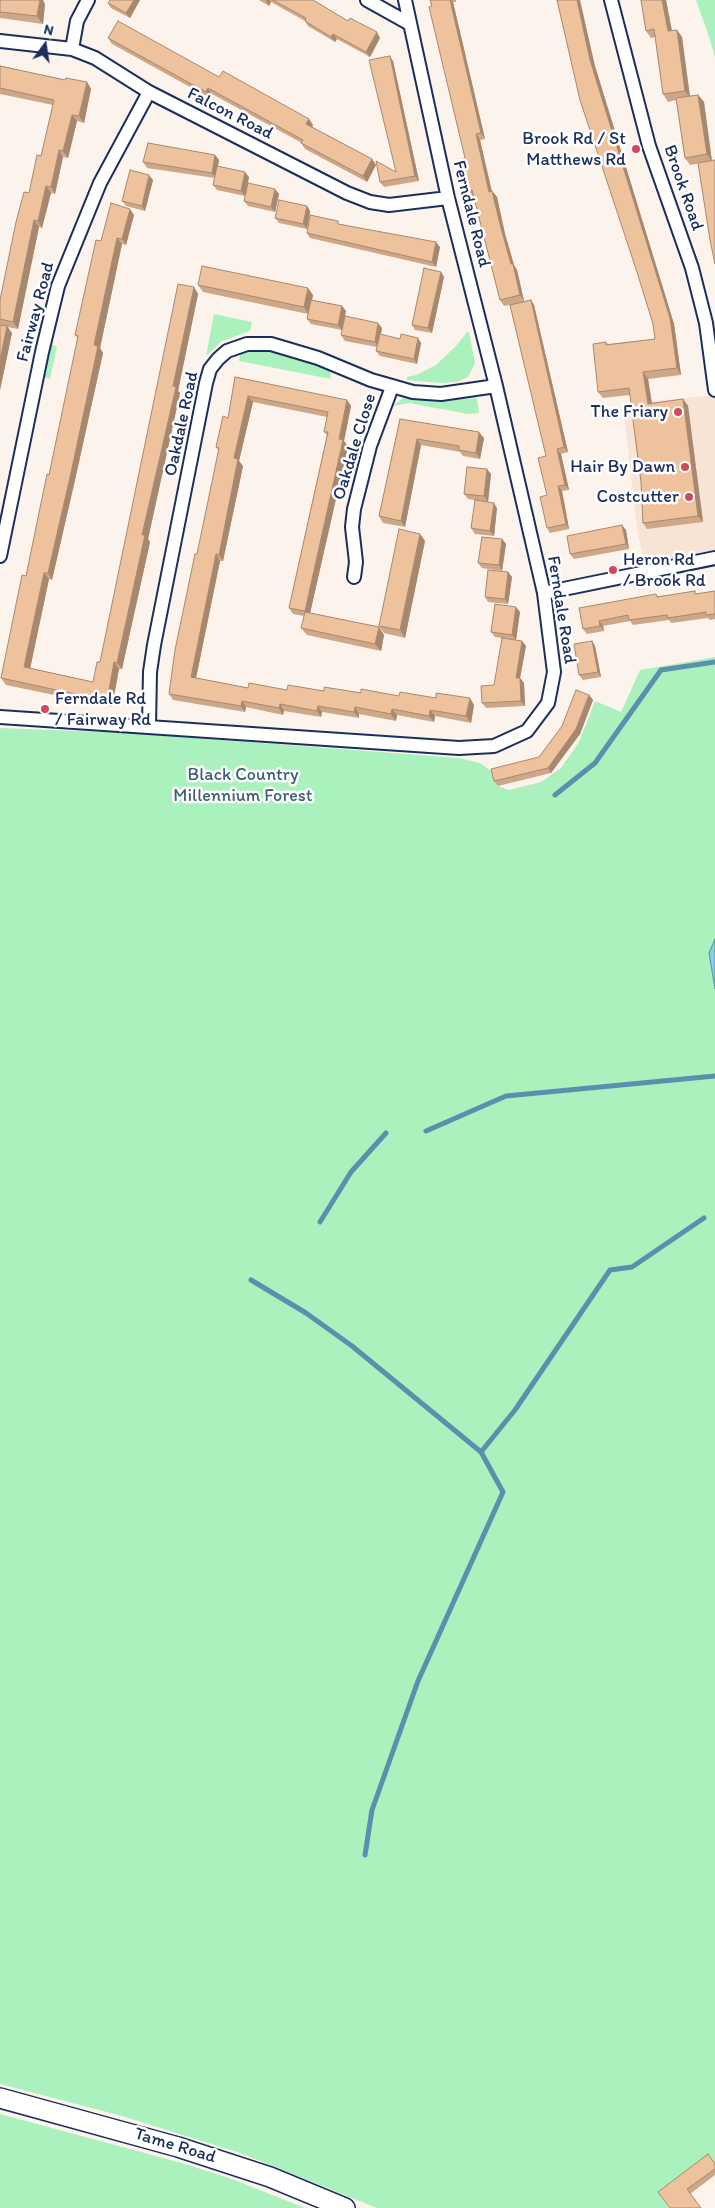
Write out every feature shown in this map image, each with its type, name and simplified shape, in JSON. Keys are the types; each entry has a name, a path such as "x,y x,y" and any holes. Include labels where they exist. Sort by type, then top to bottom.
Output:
{"street":[{"path":"72,49 77,21 88,0"},
{"path":"367,0 410,24"},
{"name":"Ferndale Road","path":"0,717 459,748 494,746 527,731 548,703 554,672 544,593 496,386 448,198 405,0"},
{"name":"Brook Road","path":"611,0 649,146 692,268 713,357 715,390"},
{"name":"Falcon Road","path":"0,41 72,49 95,58 149,92 370,202 389,205 448,198"},
{"name":"Fairway Road","path":"0,556 42,352 58,286 100,183 149,92"},
{"name":"Oakdale Road","path":"149,726 150,672 154,645 210,369 222,355 236,347 247,344 271,344 318,358 392,387 427,394 496,386"},
{"name":"Oakdale Close","path":"354,577 356,562 352,527 354,509 370,446 392,387"},
{"path":"544,593 715,558"},
{"name":"Tame Road","path":"0,2098 178,2147 270,2177 345,2208"}],"shaded area":[{"path":"715,395 715,558 646,572 637,529 623,404"}],"green space":[{"path":"696,0 715,0 715,57 707,31"},
{"path":"214,314 252,322 250,331 222,341 206,356"},
{"path":"469,332 475,363 468,377 457,382 440,383 407,380 407,377 416,375 436,365 456,346"},
{"path":"49,344 57,346 50,379 42,377"},
{"path":"251,349 274,351 330,369 331,379 239,361 241,351"},
{"path":"403,398 438,400 477,398 479,413 468,414 409,403 393,406"},
{"name":"Black Country Millennium Forest","path":"715,657 715,2164 661,2196 669,2208 377,2208 243,2154 122,2116 0,2084 0,728 130,733 459,758 480,763 495,774 498,786 509,790 541,782 561,768 579,742 595,701 621,712 640,670"},
{"path":"0,2114 182,2163 232,2179 305,2208 0,2208"}],"water":[{"path":"715,939 715,989 709,953"}],"building":[{"path":"0,0 40,0 37,16 0,12"},
{"path":"110,0 134,0 126,13 108,3"},
{"path":"273,0 313,0 348,21 350,18 377,32 366,52 333,34 331,37 305,21 306,18"},
{"path":"430,0 450,0 481,133 476,134 489,192 492,191 520,295 500,300 472,190 469,191 462,159 465,158 429,7 432,6"},
{"path":"557,0 577,0 590,60 670,318 677,368 643,372 648,404 683,399 698,516 643,523 641,482 629,388 598,392 593,344 606,342 606,345 655,339 653,324 637,272 580,100"},
{"path":"641,0 662,0 668,31 677,30 685,91 663,94 654,29 646,31"},
{"path":"118,21 219,77 223,71 309,119 306,124 372,159 363,176 301,143 303,140 208,88 206,92 108,38"},
{"path":"390,56 415,176 380,182 376,161 396,172 369,60"},
{"path":"0,66 65,80 66,78 87,82 79,116 72,115 63,151 59,150 51,187 46,186 38,221 34,220 13,322 0,319 0,300 24,192 29,193 37,155 41,156 54,100 0,88"},
{"path":"698,95 707,154 685,158 676,98"},
{"path":"148,143 215,155 212,173 143,162"},
{"path":"715,160 715,264 698,163"},
{"path":"217,166 245,172 241,191 213,185"},
{"path":"130,170 149,175 142,206 122,201"},
{"path":"248,183 275,189 271,207 244,201"},
{"path":"279,200 307,206 303,224 275,218"},
{"path":"111,203 130,209 122,239 117,238 94,345 98,346 71,473 48,573 44,573 24,667 93,682 97,662 100,662 178,284 194,287 173,386 176,387 142,535 145,535 117,663 114,662 107,701 1,678 22,575 26,576 47,474 49,475 78,336 75,335 96,240 101,241"},
{"path":"310,215 338,221 338,224 436,242 432,262 307,233"},
{"path":"202,266 308,288 304,307 198,285"},
{"path":"424,268 441,272 428,328 412,325"},
{"path":"311,300 342,306 338,325 307,319"},
{"path":"531,300 564,447 557,449 565,485 558,486 566,524 547,528 540,497 547,495 538,458 546,456 510,305"},
{"path":"345,316 378,323 375,342 341,335"},
{"path":"0,325 7,326 0,360"},
{"path":"380,334 400,339 401,334 418,338 414,359 376,351"},
{"path":"235,377 347,400 339,439 343,440 305,611 289,608 328,432 324,432 328,412 248,396 234,458 238,459 219,555 216,554 191,677 248,688 249,683 287,690 288,685 324,691 324,687 361,693 361,689 399,696 400,692 436,698 436,693 470,698 466,716 430,710 429,716 392,709 391,714 355,707 354,712 318,706 317,711 280,704 279,708 242,701 241,706 169,694 175,650 219,448 216,447 223,416 228,418"},
{"path":"400,419 479,432 476,453 459,450 459,446 417,439 401,521 379,516"},
{"path":"467,467 487,469 484,496 464,494"},
{"path":"475,500 494,503 490,531 471,528"},
{"path":"622,525 626,544 570,554 567,536"},
{"path":"399,529 420,534 400,630 379,626"},
{"path":"482,537 502,539 499,565 478,563"},
{"path":"488,570 508,572 505,599 485,597"},
{"path":"695,591 695,594 715,591 715,614 706,615 706,612 668,618 667,615 629,620 628,615 599,621 600,626 583,629 579,608 656,594 657,597"},
{"path":"495,604 516,607 512,635 491,632"},
{"path":"305,612 379,627 375,644 301,628"},
{"path":"502,638 522,641 516,678 520,678 521,701 482,703 481,686 494,685"},
{"path":"592,641 598,672 579,675 574,644"},
{"path":"576,690 589,695 576,729 548,768 494,781 491,769 539,757 562,726"},
{"path":"708,2154 715,2164 715,2169 687,2189 701,2208 670,2208 658,2192"}],"waterway":[{"path":"555,795 595,763 661,670 715,662"},
{"path":"426,1131 506,1096 715,1076"},
{"path":"320,1222 351,1172 386,1133"},
{"path":"365,1855 372,1810 418,1681 503,1492 481,1452 515,1410 610,1270 632,1267 704,1218"},
{"path":"251,1280 306,1313 352,1346 481,1452"}],"place":[{"name":"Brook Rd / St Matthews Rd","path":"636,149"},
{"name":"The Friary","path":"678,412"},
{"name":"Hair By Dawn","path":"685,467"},
{"name":"Costcutter","path":"689,497"},
{"name":"Heron Rd / Brook Rd","path":"613,570"},
{"name":"Ferndale Rd / Fairway Rd","path":"45,709"}]}
